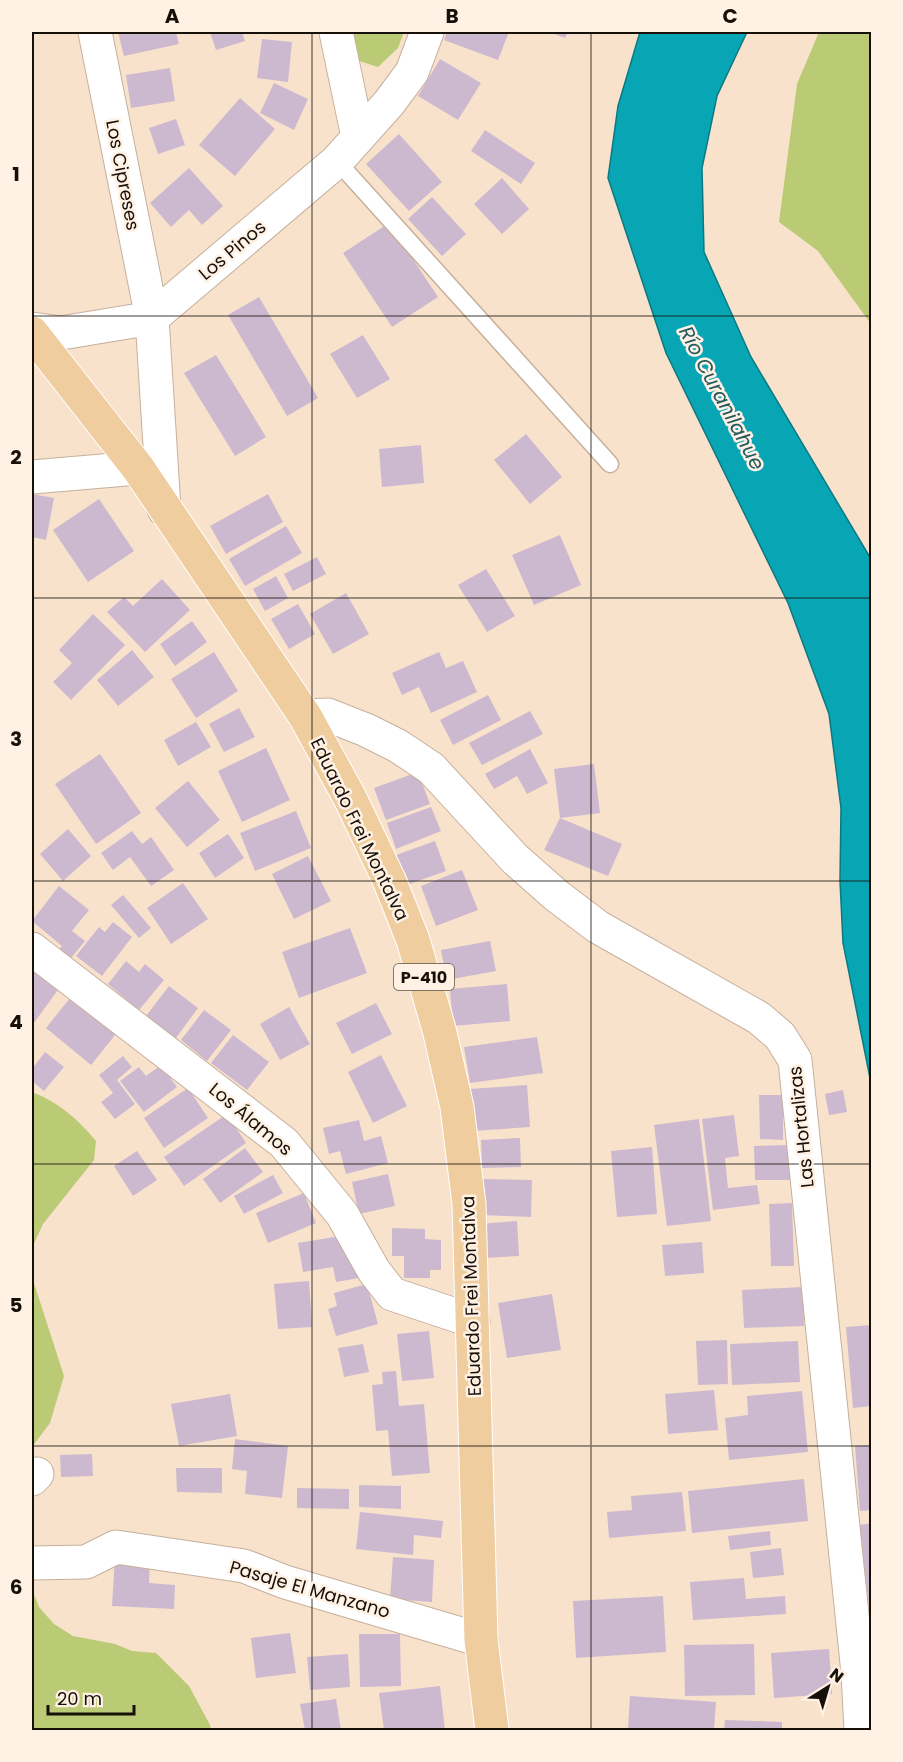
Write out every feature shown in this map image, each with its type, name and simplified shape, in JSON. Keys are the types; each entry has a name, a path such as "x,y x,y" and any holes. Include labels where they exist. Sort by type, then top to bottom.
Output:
{"main road":[{"name":"Eduardo Frei Montalva","path":"32,331 138,468 305,716 350,798 390,882 413,940 439,1029 459,1118 469,1204 481,1640 492,1731"}],"street":[{"name":"Los Cipreses","path":"95,32 152,318"},
{"path":"336,32 348,149"},
{"name":"Los Pinos","path":"152,318 348,149 389,103 412,72 427,32"},
{"path":"32,331 61,333 152,318 164,509"},
{"path":"32,477 138,468"},
{"name":"Las Hortalizas","path":"305,716 328,715 366,730 398,746 430,768 515,859 557,896 598,927 759,1018 780,1036 795,1060 865,1672 861,1731"},
{"name":"Los Álamos","path":"32,949 284,1143 342,1214 374,1271 392,1294 473,1321"},
{"name":"Pasaje El Manzano","path":"32,1563 86,1562 116,1547 244,1566 329,1595 481,1640"}],"lane":[{"path":"348,149 610,464"}],"green space":[{"path":"352,32 404,32 398,48 378,67 359,61"},
{"path":"819,32 871,32 871,324 818,251 779,222 797,84"},
{"path":"32,1092 67,1112 96,1141 94,1160 43,1224 32,1248"},
{"path":"32,1277 64,1376 50,1423 32,1447"},
{"path":"32,1589 39,1607 54,1624 73,1636 115,1644 132,1651 156,1653 189,1686 211,1730 32,1730"}],"water":[{"name":"Río Curanilahue","path":"640,32 747,32 717,96 702,168 704,252 751,357 871,559 871,1083 843,943 840,881 841,808 829,714 788,603 666,353 608,178 618,106"}],"building":[{"path":"118,32 176,32 179,44 124,56"},
{"path":"210,32 242,32 245,41 216,50"},
{"path":"447,32 509,32 498,60 444,40"},
{"path":"549,32 568,32 565,38"},
{"path":"262,39 292,42 288,82 257,78"},
{"path":"440,59 481,83 458,120 418,96"},
{"path":"170,68 175,101 131,108 126,75"},
{"path":"274,83 308,99 294,130 260,113"},
{"path":"240,98 275,129 235,176 199,145"},
{"path":"176,119 185,145 158,154 149,128"},
{"path":"485,130 535,163 521,184 471,151"},
{"path":"399,134 442,182 409,211 366,164"},
{"path":"189,168 223,206 202,225 189,210 171,227 150,203"},
{"path":"502,178 529,209 502,234 474,204"},
{"path":"432,197 466,234 442,256 408,219"},
{"path":"389,223 438,297 392,327 343,253"},
{"path":"259,297 318,398 287,416 228,315"},
{"path":"363,335 390,379 357,398 330,354"},
{"path":"216,355 266,437 235,456 184,373"},
{"path":"526,434 562,477 530,504 494,460"},
{"path":"421,445 424,483 382,487 379,449"},
{"path":"32,494 54,498 46,540 32,537"},
{"path":"268,494 283,522 226,554 210,526"},
{"path":"99,499 134,551 88,582 53,530"},
{"path":"286,526 302,553 245,586 229,559"},
{"path":"560,535 581,585 534,605 512,555"},
{"path":"317,557 326,574 293,591 284,574"},
{"path":"486,569 515,616 487,632 458,585"},
{"path":"276,576 288,598 265,611 253,589"},
{"path":"162,579 190,610 145,652 107,612 124,597 133,606"},
{"path":"346,593 369,634 333,654 310,614"},
{"path":"298,604 315,634 289,649 271,619"},
{"path":"93,614 125,645 71,700 53,682 72,663 59,650"},
{"path":"192,621 207,642 175,666 160,644"},
{"path":"132,650 154,677 118,706 97,680"},
{"path":"214,652 238,691 196,718 171,679"},
{"path":"439,652 446,668 463,661 477,692 431,713 419,687 402,695 392,673"},
{"path":"488,695 501,720 453,745 440,720"},
{"path":"239,708 255,737 224,752 209,724"},
{"path":"530,711 543,734 482,765 469,743"},
{"path":"196,722 211,747 178,766 164,740"},
{"path":"266,748 290,800 242,822 218,771"},
{"path":"530,749 548,783 527,794 517,776 494,789 485,774"},
{"path":"100,754 141,813 96,844 55,784"},
{"path":"594,764 600,813 560,818 554,769"},
{"path":"418,772 430,804 386,820 374,788"},
{"path":"188,781 220,820 187,847 155,808"},
{"path":"431,807 441,831 396,849 387,823"},
{"path":"296,811 311,848 255,871 240,833"},
{"path":"560,818 622,844 608,876 544,850"},
{"path":"68,829 91,856 63,881 40,854"},
{"path":"132,831 142,844 151,837 174,870 151,886 130,857 113,870 101,853"},
{"path":"228,834 244,858 215,878 199,853"},
{"path":"435,841 446,871 407,885 396,855"},
{"path":"308,856 331,901 294,919 272,874"},
{"path":"462,870 478,910 436,926 421,886"},
{"path":"183,883 208,919 171,944 147,908"},
{"path":"59,886 89,910 72,931 85,941 67,963 55,954 62,946 32,921"},
{"path":"123,895 151,928 139,938 111,905"},
{"path":"113,922 132,937 102,976 76,956 99,927 105,932"},
{"path":"350,928 367,973 299,998 282,952"},
{"path":"490,941 496,971 447,980 441,950"},
{"path":"126,961 139,972 145,964 164,980 139,1010 108,984"},
{"path":"34,968 60,987 34,1023 32,1021 32,971"},
{"path":"507,984 510,1021 453,1026 450,989"},
{"path":"169,986 198,1008 176,1038 146,1016"},
{"path":"74,993 119,1030 91,1065 46,1028"},
{"path":"376,1003 392,1034 352,1054 336,1023"},
{"path":"289,1007 310,1044 280,1060 260,1024"},
{"path":"204,1010 231,1030 207,1061 181,1040"},
{"path":"233,1035 269,1062 247,1090 211,1063"},
{"path":"537,1037 543,1073 470,1083 464,1047"},
{"path":"45,1052 64,1067 44,1091 32,1081 32,1069"},
{"path":"381,1055 407,1106 373,1123 348,1072"},
{"path":"123,1056 132,1067 117,1080 135,1104 115,1119 101,1102 113,1093 99,1075"},
{"path":"161,1065 177,1087 144,1112 120,1081 139,1067 146,1076"},
{"path":"527,1085 530,1127 473,1131 469,1089"},
{"path":"188,1088 208,1118 164,1148 144,1118"},
{"path":"843,1090 847,1112 829,1115 825,1094"},
{"path":"759,1095 783,1095 783,1140 760,1139"},
{"path":"227,1114 246,1143 184,1186 164,1157"},
{"path":"734,1115 739,1156 725,1158 728,1188 757,1185 760,1204 713,1210 702,1119"},
{"path":"699,1119 711,1221 667,1226 654,1125"},
{"path":"359,1120 364,1141 381,1136 388,1163 346,1174 340,1151 329,1154 323,1128"},
{"path":"520,1138 521,1167 482,1168 481,1140"},
{"path":"789,1145 790,1180 755,1180 754,1146"},
{"path":"652,1147 657,1214 617,1217 611,1151"},
{"path":"245,1148 263,1172 220,1203 203,1179"},
{"path":"137,1151 157,1180 133,1196 114,1166"},
{"path":"388,1174 395,1206 359,1214 352,1182"},
{"path":"273,1175 283,1193 244,1214 234,1196"},
{"path":"482,1179 532,1180 531,1217 481,1215"},
{"path":"304,1193 316,1223 268,1243 256,1213"},
{"path":"792,1203 794,1266 771,1266 769,1204"},
{"path":"517,1221 519,1256 483,1258 480,1224"},
{"path":"392,1228 425,1229 425,1239 441,1240 441,1270 430,1270 430,1278 404,1278 404,1256 392,1256"},
{"path":"340,1236 359,1278 336,1282 333,1267 303,1272 298,1243"},
{"path":"702,1242 704,1273 665,1276 662,1245"},
{"path":"309,1281 312,1327 278,1329 274,1284"},
{"path":"367,1284 378,1324 336,1336 328,1309 337,1306 334,1293"},
{"path":"803,1287 804,1326 744,1328 742,1290"},
{"path":"552,1294 561,1350 507,1358 498,1303"},
{"path":"871,1325 872,1406 853,1408 846,1327"},
{"path":"429,1331 434,1378 402,1381 397,1334"},
{"path":"727,1340 728,1384 698,1385 696,1341"},
{"path":"798,1341 800,1382 732,1385 730,1344"},
{"path":"363,1344 369,1372 344,1377 338,1348"},
{"path":"396,1371 399,1406 424,1404 430,1473 392,1476 388,1430 376,1431 372,1385 383,1384 382,1372"},
{"path":"714,1390 718,1430 668,1434 665,1394"},
{"path":"802,1391 808,1452 729,1460 725,1418 748,1415 747,1396"},
{"path":"230,1394 237,1436 179,1446 171,1404"},
{"path":"235,1439 288,1446 282,1498 245,1494 247,1471 232,1469"},
{"path":"872,1445 872,1510 860,1511 855,1446"},
{"path":"92,1454 93,1476 61,1477 60,1455"},
{"path":"176,1468 222,1468 222,1493 177,1492"},
{"path":"804,1479 808,1521 692,1533 688,1491"},
{"path":"359,1485 401,1486 401,1509 359,1507"},
{"path":"297,1488 349,1489 349,1509 297,1508"},
{"path":"682,1492 686,1531 609,1538 607,1512 632,1510 631,1496"},
{"path":"360,1512 443,1521 441,1538 414,1535 413,1555 356,1549"},
{"path":"872,1523 872,1606 869,1607 859,1525"},
{"path":"770,1531 771,1545 730,1550 728,1536"},
{"path":"781,1548 784,1575 753,1578 750,1552"},
{"path":"115,1556 150,1558 149,1583 175,1585 174,1609 112,1606"},
{"path":"393,1557 434,1560 432,1602 390,1599"},
{"path":"744,1578 746,1599 785,1596 786,1614 693,1620 690,1582"},
{"path":"663,1596 666,1652 576,1658 573,1601"},
{"path":"290,1633 296,1673 256,1678 251,1638"},
{"path":"359,1634 400,1634 401,1686 360,1687"},
{"path":"754,1644 755,1695 685,1696 684,1645"},
{"path":"829,1649 832,1694 774,1698 771,1653"},
{"path":"348,1654 350,1687 310,1690 307,1657"},
{"path":"440,1686 445,1730 384,1730 379,1693"},
{"path":"630,1696 716,1702 714,1730 628,1728"},
{"path":"336,1699 341,1730 305,1730 300,1704"},
{"path":"725,1720 782,1722 782,1730 724,1730"}]}
